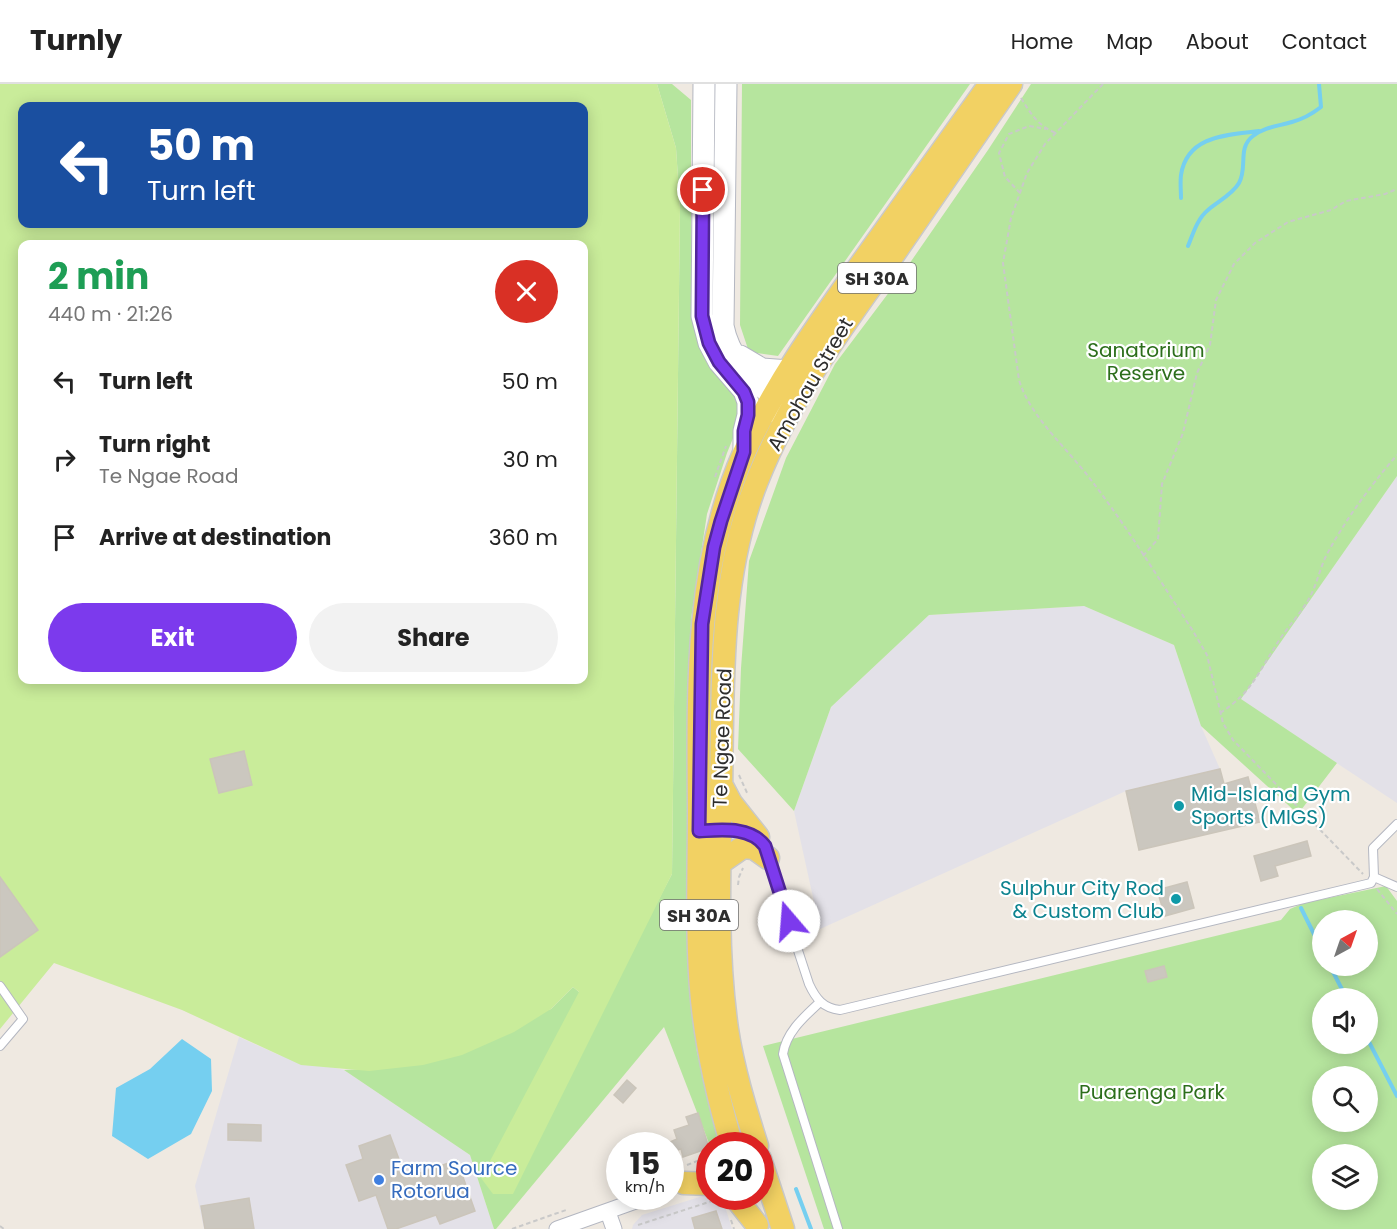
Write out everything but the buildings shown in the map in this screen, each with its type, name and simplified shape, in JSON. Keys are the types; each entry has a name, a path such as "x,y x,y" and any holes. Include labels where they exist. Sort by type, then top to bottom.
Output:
{"main road":[{"name":"Amohau Street","path":"744,452 773,396 812,333 990,84"},
{"name":"Amohau Street","path":"757,480 790,413 833,338 1015,88"},
{"name":"Te Ngae Road","path":"744,452 714,547 702,624 729,832 720,863 722,963 727,1029 735,1068 753,1132"},
{"name":"Te Ngae Road","path":"728,1132 706,1035 699,963 729,832 729,778 722,707 730,599 737,545 757,480"},
{"path":"729,778 731,803 729,832"},
{"path":"720,863 743,847 754,848 768,858"},
{"path":"774,1202 783,1229"},
{"path":"737,1210 757,1227"},
{"path":"752,1210 757,1227"}],"street":[{"name":"Te Ngae Road","path":"704,84 702,316 709,343 719,362 744,392 748,402 744,452"},
{"path":"726,84 723,326 726,339 739,364 750,377 773,396"},
{"path":"703,238 724,239"},
{"path":"732,351 762,369 789,371"},
{"name":"Te Ngae Road","path":"757,480 756,457 775,417 776,408 773,396"},
{"path":"557,1229 613,1210"},
{"path":"608,1212 614,1229"}],"lane":[{"path":"1373,880 1373,848 1397,824"},
{"path":"729,832 765,846 809,984 820,1002 832,1009 849,1009 1373,880 1397,887"},
{"path":"0,986 23,1019 0,1046"},
{"path":"820,1002 798,1022 784,1046 783,1054 838,1229"}],"path":[{"path":"1103,84 1045,144 1027,173 1011,218 1003,263 1022,391 1037,414 1091,480 1193,631 1207,655 1223,723 1233,740 1373,880 1397,914"},
{"path":"1015,88 1035,120 1046,129"},
{"path":"1020,193 1005,177 999,153 1009,134 1029,126 1056,133"},
{"path":"1143,556 1158,539 1162,484 1183,433 1197,373 1210,345 1216,300 1234,264 1255,243 1288,222 1331,210 1346,201 1385,194 1397,189"},
{"path":"1220,713 1235,703 1256,681 1275,647 1308,601 1326,556 1352,514 1397,454"},
{"path":"729,778 750,800"},
{"path":"737,891 739,877 744,867"},
{"path":"638,1225 696,1206"},
{"path":"0,1226 4,1229"}],"shaded area":[{"path":"1397,476 1397,803 1240,699"},
{"path":"1084,606 1174,645 1201,726 1220,769 1126,791 820,929 794,811 831,707 929,615"},
{"path":"239,1037 279,1055 344,1070 470,1155 494,1229 204,1229 195,1186"},
{"path":"696,1198 696,1210 726,1210 732,1229 632,1229 642,1215 658,1210 684,1210 684,1202"}],"green space":[{"path":"0,84 657,84 676,148 680,208 672,874 513,1194 493,1194 481,1178 579,992 573,987 551,1009 514,1032 462,1055 423,1065 369,1071 301,1065 182,1010 54,963 0,1029"},
{"path":"657,84 672,84 691,100 691,306 693,318 739,398 740,421 707,514 691,619 686,904 689,982 697,1052 717,1132 705,1132 664,1027 494,1229 470,1155 344,1070 384,1068 551,1009 573,987 579,992 640,935 672,874 680,208 676,148"},
{"path":"742,84 970,84 778,356 749,352 740,325"},
{"name":"Sanatorium Reserve","path":"1031,84 1397,84 1397,476 1241,699 1337,763 1298,814 1201,726 1174,645 1084,606 929,615 831,707 794,811 738,749 749,561 786,458 835,364 896,283"},
{"name":"Puarenga Park","path":"1386,886 1397,901 1397,1229 824,1229 763,1046 1281,920 1290,909 1304,903"}],"water":[{"path":"182,1039 211,1059 212,1091 191,1134 148,1159 112,1136 116,1088 150,1069"}],"waterway":[{"path":"1188,246 1204,214 1239,183 1243,171 1245,146 1248,141 1262,131 1300,119 1321,107 1319,84"},
{"path":"1181,198 1181,175 1191,152 1211,139 1259,131"},
{"path":"1301,908 1312,930"},
{"path":"1335,976 1341,988"},
{"path":"1375,1054 1397,1096"},
{"path":"796,1189 811,1229"}],"place":[{"name":"Mid-Island Gym Sports (MIGS)","path":"1179,806"},
{"name":"Sulphur City Rod & Custom Club","path":"1176,899"},
{"name":"Farm Source Rotorua","path":"379,1180"}],"route":[{"path":"703,190 702,316 709,343 719,362 744,392 748,402 748,415 744,431 744,452 714,547 702,624 699,831 732,830 758,837 765,846 789,921"}]}
